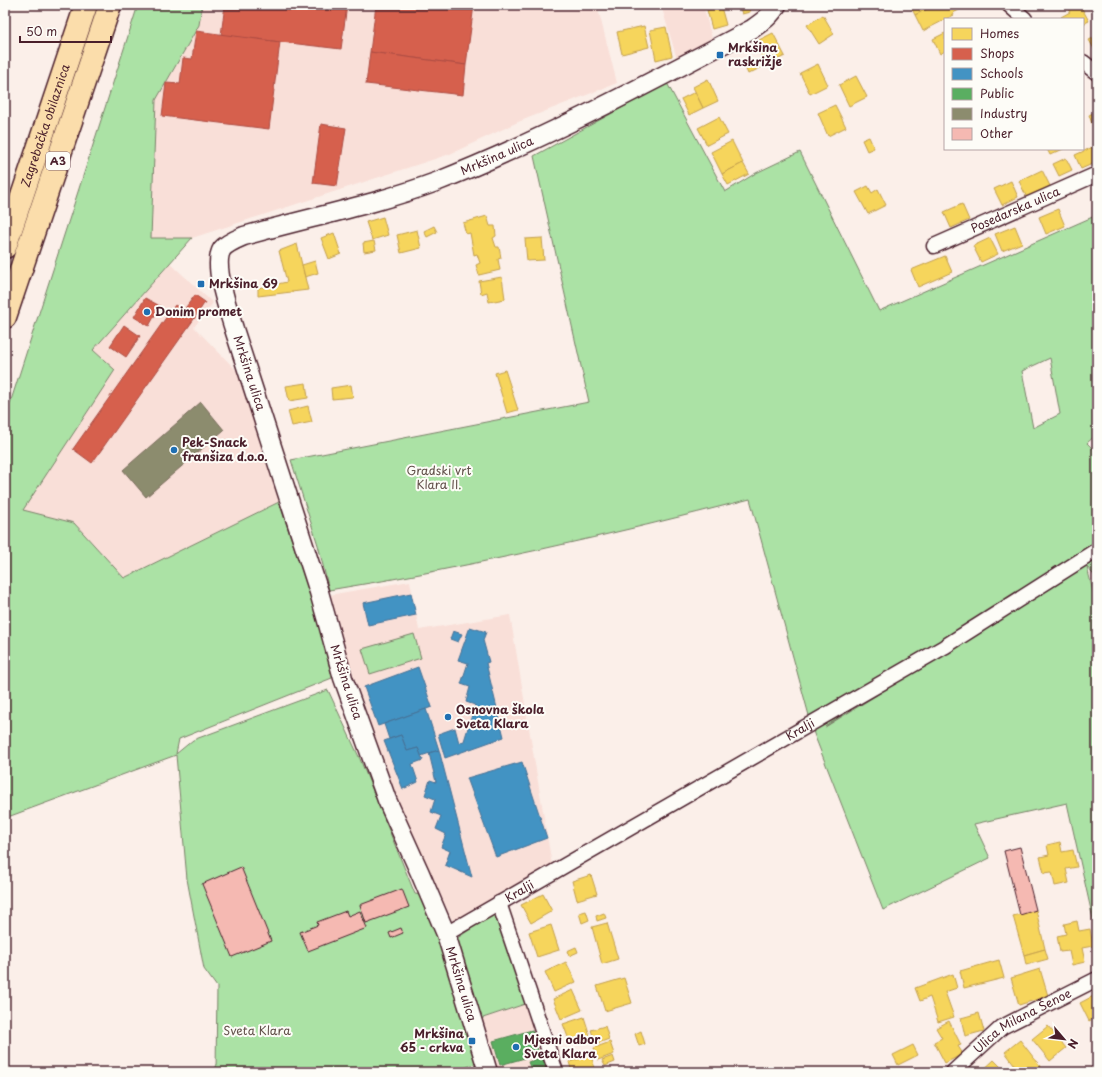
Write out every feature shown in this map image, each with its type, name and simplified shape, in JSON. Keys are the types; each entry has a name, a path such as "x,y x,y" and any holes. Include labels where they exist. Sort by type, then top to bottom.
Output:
{"highway":[{"name":"Zagrebačka obilaznica","path":"5,247 86,5"},
{"name":"Zagrebačka obilaznica","path":"5,317 110,5"}],"street":[{"name":"Mrkšina ulica","path":"488,1072 446,934 387,800 343,678 319,592 234,329 223,288 220,268 220,254 222,249 229,243 244,236 402,193 435,182 527,143 658,78 752,29 765,20 778,5"},
{"path":"1009,5 1024,18"},
{"path":"1084,63 1097,73"},
{"name":"Posedarska ulica","path":"934,246 1097,174"},
{"name":"Kralji","path":"446,934 944,646 1097,550"},
{"name":"Kralji","path":"499,903 556,1072"},
{"name":"Ulica Milana Šenoe","path":"953,1072 1002,1027 1097,978"}],"shaded area":[{"path":"202,5 597,5 617,83 518,122 450,154 192,238 151,239 156,100 199,25"},
{"path":"661,5 703,5 712,38 677,59"},
{"path":"170,263 213,303 194,327 241,375 279,502 124,578 74,523 22,510 114,370 93,350"},
{"name":"Osnovna škola Sveta Klara","path":"410,581 419,630 510,615 552,865 454,924 398,803 335,622 329,595"},
{"path":"528,1003 553,1072 495,1072 477,1020"}],"green space":[{"name":"Sveta Klara","path":"138,5 202,5 199,25 156,100 151,238 192,238 93,350 115,370 23,510 74,523 124,578 279,502 319,621 332,678 179,739 176,754 193,740 328,690 360,759 415,894 422,895 439,938 480,1072 477,1072 474,1064 455,1072 216,1072 217,987 204,969 187,879 176,755 5,818 5,419"},
{"name":"Gradski vrt Klara II.","path":"667,83 725,192 756,173 800,152 879,311 1097,215 1097,397 1093,401 1097,406 1097,434 1087,443 1097,453 1097,544 825,727 1097,559 1097,579 1087,567 1097,608 1097,928 1095,928 1067,803 974,824 990,858 883,910 814,734 750,499 646,525 488,561 329,590 318,545 291,460 589,402 534,156","holes":["1050,358 1060,414 1033,428 1022,371"]},
{"path":"414,634 421,658 370,674 362,649"},
{"path":"492,914 495,916 528,1003 480,1019 456,939"}],"building: Homes":[{"path":"739,5 749,5 750,12 742,14"},
{"path":"910,5 935,5 915,15"},
{"path":"935,5 967,6 953,13 954,15 948,18 944,18 944,20 923,31 915,15"},
{"path":"1075,5 1080,5 1089,21 1084,24 1084,18 1062,18 1061,17 1070,12 1068,9"},
{"path":"721,7 726,25 712,29 707,10"},
{"path":"823,15 834,34 819,44 807,25"},
{"path":"644,26 649,47 622,54 617,32"},
{"path":"666,27 672,56 656,60 650,30"},
{"path":"773,33 785,56 766,65 755,42"},
{"path":"944,34 944,52 940,54 933,39"},
{"path":"1097,36 1097,54 1089,40"},
{"path":"763,59 766,65 748,74 745,67"},
{"path":"818,64 828,85 810,94 800,73"},
{"path":"856,76 867,97 849,106 839,85"},
{"path":"708,79 718,101 703,108 693,87"},
{"path":"695,92 703,108 689,115 681,99"},
{"path":"835,105 846,127 828,136 818,113"},
{"path":"1097,111 1097,134 1096,135 1089,115"},
{"path":"719,117 728,134 707,145 698,128"},
{"path":"869,137 874,148 867,151 862,140"},
{"path":"732,141 743,163 722,174 711,152"},
{"path":"1093,147 1097,162 1081,169 1075,155"},
{"path":"1048,150 1061,150 1050,155"},
{"path":"1066,158 1072,170 1059,176 1053,164"},
{"path":"743,163 749,174 728,185 722,174"},
{"path":"1042,170 1050,186 1027,198 1019,181"},
{"path":"1011,181 1018,197 1002,205 994,189"},
{"path":"868,186 872,193 878,189 886,205 868,214 856,192"},
{"path":"962,204 969,220 951,228 944,212"},
{"path":"1058,209 1065,226 1046,234 1039,217"},
{"path":"487,216 490,226 495,226 496,236 493,238 496,247 499,247 501,258 498,259 500,270 479,275 476,265 480,263 477,254 474,255 470,233 466,234 463,223"},
{"path":"383,217 388,235 372,240 366,222"},
{"path":"434,226 437,232 427,237 424,231"},
{"path":"1015,226 1022,243 1002,251 995,234"},
{"path":"417,230 421,248 401,253 397,235"},
{"path":"334,233 341,254 329,259 321,238"},
{"path":"542,238 544,260 527,261 525,239"},
{"path":"990,238 998,254 981,262 973,246"},
{"path":"374,241 376,250 364,252 363,243"},
{"path":"297,244 308,290 258,296 258,288 287,282 279,251"},
{"path":"945,256 952,272 918,287 911,270"},
{"path":"315,261 318,273 305,277 302,265"},
{"path":"502,277 505,299 489,302 487,292 481,294 479,281"},
{"path":"505,370 518,410 507,413 495,373"},
{"path":"306,383 308,398 289,401 286,386"},
{"path":"351,385 353,397 332,399 331,388"},
{"path":"308,406 312,422 292,426 288,411"},
{"path":"1060,842 1062,852 1073,850 1077,867 1066,869 1069,883 1055,886 1052,872 1044,873 1040,857 1049,855 1047,845"},
{"path":"591,875 597,894 577,900 572,881"},
{"path":"543,894 552,911 531,923 521,905"},
{"path":"1036,910 1045,949 1024,955 1013,916"},
{"path":"586,911 589,920 582,923 579,913"},
{"path":"604,913 606,918 597,921 596,916"},
{"path":"1077,921 1079,931 1090,929 1093,946 1082,948 1085,962 1072,965 1069,951 1060,952 1057,936 1066,934 1064,924"},
{"path":"607,923 618,959 602,964 592,927"},
{"path":"551,925 559,950 537,957 529,932"},
{"path":"576,947 578,952 569,956 567,951"},
{"path":"1045,949 1048,959 1026,965 1024,955"},
{"path":"999,960 1004,978 964,988 960,971"},
{"path":"566,962 576,982 554,992 545,972"},
{"path":"1040,969 1048,996 1019,1005 1011,978"},
{"path":"953,974 957,988 945,992 954,1017 938,1022 930,997 920,1001 915,988"},
{"path":"624,978 632,1003 605,1011 597,986"},
{"path":"573,990 582,1010 561,1019 553,999"},
{"path":"1097,994 1097,1017 1089,1021 1080,1003"},
{"path":"979,1013 984,1031 965,1036 961,1018"},
{"path":"584,1017 591,1039 571,1045 563,1024"},
{"path":"949,1021 961,1045 958,1046 963,1054 945,1063 934,1042 942,1038 936,1028"},
{"path":"605,1026 609,1039 596,1044 591,1030"},
{"path":"1048,1026 1066,1048 1050,1061 1032,1039"},
{"path":"641,1031 645,1044 639,1046 635,1034"},
{"path":"1020,1040 1044,1071 1020,1072 1005,1052"},
{"path":"610,1042 614,1054 598,1060 594,1048"},
{"path":"913,1045 918,1055 898,1065 893,1055"},
{"path":"591,1055 596,1072 572,1072 569,1062"},
{"path":"613,1056 615,1062 605,1066 602,1060"},
{"path":"994,1060 1006,1072 981,1072"},
{"path":"1097,1064 1097,1072 1086,1072"}],"building: Shops":[{"path":"225,5 347,5 341,49 221,35"},
{"path":"376,5 474,5 466,65 370,52"},
{"path":"196,31 280,42 269,129 162,116 166,83 180,84 183,58 192,59"},
{"path":"370,52 466,65 463,95 366,84"},
{"path":"321,124 346,128 337,186 313,183"},
{"path":"195,295 205,302 194,319 183,311"},
{"name":"Donim promet","path":"145,298 160,306 149,326 134,317"},
{"path":"175,305 194,319 92,463 73,449"},
{"path":"124,325 140,336 126,357 110,346"}],"building: Schools":[{"path":"411,593 416,615 368,625 363,603"},
{"path":"470,627 486,632 483,640 489,662 486,663 504,737 445,758 438,734 455,728 459,743 464,741 475,705 466,702 470,687 461,684 468,663 458,660"},
{"path":"453,631 462,634 458,642 450,639"},
{"path":"418,667 432,707 378,726 364,687"},
{"path":"426,709 439,750 421,756 418,748 407,751 401,735 389,739 384,724"},
{"path":"401,735 407,751 418,748 423,760 412,764 418,782 403,789 384,741"},
{"path":"439,750 472,877 445,865 450,851 441,847 446,834 436,829 441,816 431,812 435,799 425,795 430,780 436,782 429,753"},
{"path":"522,762 547,838 496,857 467,778"}],"building: Public":[{"name":"Mjesni odbor Sveta Klara","path":"532,1030 539,1054 500,1065 493,1041"},
{"path":"547,1055 553,1072 532,1072 528,1062"}],"building: Industry":[{"name":"Pek-Snack franšiza d.o.o.","path":"201,402 224,430 146,497 123,470"}],"building: Other":[{"path":"1020,847 1036,910 1020,915 1004,851"},
{"path":"241,867 271,941 232,957 202,884"},
{"path":"402,889 409,907 366,923 360,905"},
{"path":"346,911 348,916 360,911 367,928 308,951 300,932 318,925 317,922"},
{"path":"401,928 403,933 391,938 389,933"}],"place":[{"name":"Mrkšina raskrižje","path":"720,55"},
{"name":"Mrkšina 69","path":"201,284"},
{"name":"Donim promet","path":"147,312"},
{"name":"Pek-Snack franšiza d.o.o.","path":"174,450"},
{"name":"Osnovna škola Sveta Klara","path":"448,717"},
{"name":"Mrkšina 65 - crkva","path":"472,1041"},
{"name":"Mjesni odbor Sveta Klara","path":"516,1047"}]}
